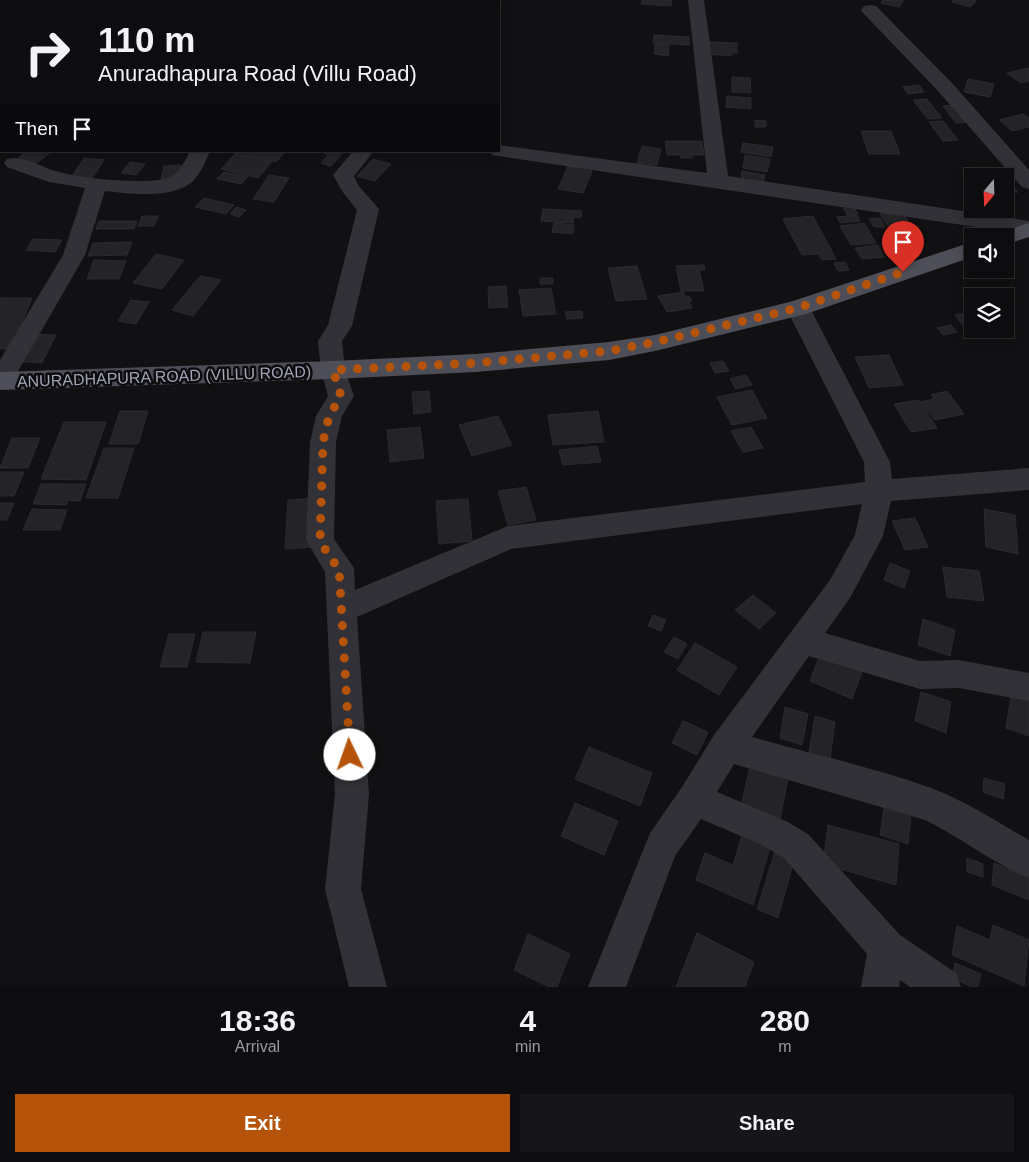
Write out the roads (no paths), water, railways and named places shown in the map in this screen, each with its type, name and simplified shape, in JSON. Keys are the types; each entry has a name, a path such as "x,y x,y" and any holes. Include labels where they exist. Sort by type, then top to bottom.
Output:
{"main road":[{"path":"1014,235 1029,229"},
{"name":"ANURADHAPURA ROAD (VILLU ROAD)","path":"0,381 333,370 476,363 609,351 656,342 798,308 964,252"}],"street":[{"path":"696,0 718,181"},
{"path":"870,10 945,87 1029,183"},
{"path":"500,151 718,181 1029,229"},
{"path":"14,163 56,178 144,188 168,186 186,177 199,152"},
{"path":"363,152 343,174 349,187 368,209 340,326 330,341 333,370 341,396 329,416 323,442 320,540 330,558 339,568 352,794 343,889 368,987"},
{"path":"0,381 74,255 97,184"},
{"path":"607,987 662,845 694,800 726,746 840,589 869,536 880,490 877,462 798,308"},
{"path":"341,610 508,538 880,490 1029,479"},
{"path":"804,641 920,675 959,674 1029,687"},
{"path":"726,746 931,805 960,818 1029,860"},
{"path":"694,800 774,833 796,846 887,948 942,987"},
{"path":"880,987 887,948"}]}
